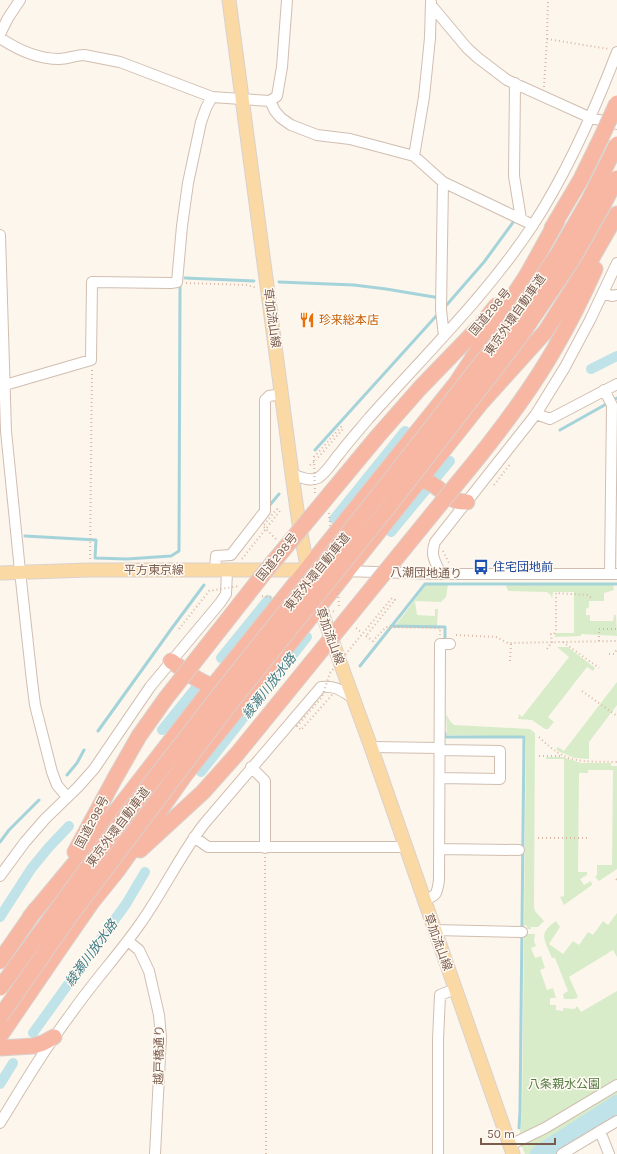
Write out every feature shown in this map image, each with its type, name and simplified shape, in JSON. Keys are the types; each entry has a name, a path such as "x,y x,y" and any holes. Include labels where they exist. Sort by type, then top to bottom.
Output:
{"highway":[{"name":"国道298号","path":"30,917 89,846 214,686 457,382 527,275 581,179 617,103"},
{"name":"東京外環自動車道","path":"0,988 126,815 502,336 558,254 589,200 617,144"},
{"name":"東京外環自動車道","path":"0,1017 80,903 233,700 390,505 517,341 572,260 617,178"},
{"path":"0,1036 92,902 117,871 185,775 481,403 545,332 589,263 617,214"},
{"name":"国道298号","path":"0,962 71,860 139,736 166,698 265,572 377,437 420,388 480,326 511,287 557,221"},
{"path":"117,871 203,792 242,748 479,457 520,402 555,349 617,221"},
{"path":"419,480 432,484 452,500 467,502"},
{"path":"171,661 207,685 214,686"},
{"path":"0,1048 43,1044 54,1037"}],"main road":[{"name":"草加流山線","path":"229,0 292,474 308,570 512,1150"},
{"name":"平方東京線","path":"0,573 20,571 89,570 308,570"}],"street":[{"path":"0,34 4,17 20,0"},
{"path":"0,38 21,51 43,57 60,59 84,55 120,62 212,97 270,101 277,96 282,67 287,0"},
{"path":"414,156 424,97 430,38 431,2"},
{"path":"431,2 453,32 478,58 507,80 591,118 617,124"},
{"path":"292,474 308,480 317,479 326,471 387,398 482,294 533,225 556,187 591,118 617,52"},
{"path":"515,83 514,176 521,219"},
{"path":"4,387 91,360 92,282 178,282 182,226 188,183 201,122 212,97"},
{"path":"270,101 275,111 281,118 291,125 317,135 350,139 414,156 443,182 533,225"},
{"path":"443,182 441,310 444,336"},
{"path":"0,235 7,449 20,571 36,705 56,785 67,797"},
{"path":"441,574 432,556 432,550 435,542 536,414 590,320 617,263"},
{"path":"603,293 612,296 617,295"},
{"path":"536,414 550,419 617,384"},
{"path":"604,390 610,403 613,574"},
{"path":"0,876 25,842 94,769 150,687 226,594 221,570 216,556 231,555 265,511 265,400 269,396 282,394"},
{"name":"八潮団地通り","path":"308,570 441,574 613,574"},
{"path":"423,900 432,897 438,892 440,749 447,641"},
{"path":"0,1123 54,1037 73,1010 128,941 159,896 194,837 251,767 321,687 330,686 341,690 353,698"},
{"path":"370,747 500,751 500,779 440,778"},
{"path":"251,767 265,782 265,848"},
{"path":"194,837 208,847 406,847"},
{"path":"439,849 519,850"},
{"path":"434,930 522,932"},
{"name":"越戸橋通り","path":"128,941 139,950 147,965 159,1015 161,1037 155,1154"},
{"path":"438,1154 438,1040 440,995 455,989"},
{"path":"512,1150 545,1128 617,1085"},
{"path":"562,1154 617,1121"},
{"path":"600,1131 609,1154"}],"path":[{"path":"543,96 548,0"},
{"path":"547,39 605,48 617,52"},
{"path":"178,282 248,285 258,288"},
{"path":"89,570 91,360"},
{"path":"310,465 316,460 343,429 340,427 314,457 315,494"},
{"path":"277,509 263,526 278,540"},
{"path":"179,629 209,591 241,585"},
{"path":"547,649 552,642 551,634 554,634 556,631 556,593 587,595 593,599"},
{"path":"332,695 301,730 297,726 322,697 330,673 392,598 395,600 366,636 373,641 386,627 440,628 447,641 496,637 502,638 508,643 617,641"},
{"path":"599,641 599,629 617,630"},
{"path":"563,642 599,668"},
{"path":"510,661 511,643"},
{"path":"609,654 614,654 617,649"},
{"path":"582,691 617,716"},
{"path":"539,737 551,748 564,756 575,760 617,762"},
{"path":"539,756 564,756"},
{"path":"538,838 590,838"},
{"path":"265,848 266,1154"}],"green space":[{"path":"427,584 448,584 446,597 441,602 415,601 417,615 435,616 435,609 438,609 437,626 395,626"},
{"path":"506,585 613,585 614,590 604,593 604,601 589,601 589,607 586,609 586,615 590,615 590,621 613,621 614,615 616,615 617,636 581,634 581,636 555,637 555,633 574,633 574,592 553,592 552,599 551,595 547,592 509,591"},
{"path":"557,647 568,647 595,668 593,671 587,667 548,717 554,722 548,729 545,729 532,720 518,719 519,714 522,717 569,657"},
{"path":"617,682 617,705 589,742 589,759 574,758 558,751 556,749 558,747 564,751"},
{"path":"446,714 454,725 530,729 535,733 534,907 535,911 544,921 538,927 531,927 531,929 527,929 527,926 524,925 526,737 447,735"},
{"path":"546,757 563,757 581,763 611,763 611,766 617,766 617,869 599,881 595,877 597,875 597,865 612,865 613,770 588,770 588,773 579,773 578,872 587,872 587,875 580,879 584,885 591,881 592,885 564,905 560,897 564,896 564,759 546,759"},
{"path":"617,913 617,957 613,950 569,977 578,997 574,999 564,999 563,994 568,991 555,958 552,958 545,942 544,938 546,930 556,921 560,927 549,944 563,954 573,941 579,945 588,932 593,935 603,921 608,925"},
{"name":"八条親水公園","path":"524,934 535,934 534,941 536,946 531,948 535,958 541,956 545,968 540,970 547,990 553,988 556,998 550,998 550,1005 556,1005 556,1010 563,1011 563,1008 575,1009 577,1006 581,1012 617,991 617,1100 535,1154 525,1154 519,1140 522,1113"}],"waterway":[{"path":"444,308 484,262 514,221"},
{"path":"185,278 254,281"},
{"path":"279,282 354,285 440,298"},
{"path":"25,536 96,540 95,558 127,559 171,556 179,551 180,287"},
{"path":"315,450 438,314"},
{"name":"綾瀬川放水路","path":"591,369 617,356"},
{"path":"560,430 617,398"},
{"name":"綾瀬川放水路","path":"334,519 405,431"},
{"name":"綾瀬川放水路","path":"391,532 450,461"},
{"path":"269,506 279,494"},
{"path":"360,666 425,584 617,584"},
{"path":"98,731 204,585"},
{"name":"綾瀬川放水路","path":"221,658 268,600"},
{"path":"391,626 445,627 445,642"},
{"name":"綾瀬川放水路","path":"201,772 307,637"},
{"name":"綾瀬川放水路","path":"162,730 195,689"},
{"path":"445,733 445,737 524,737 519,1128"},
{"path":"67,775 77,763 84,750"},
{"path":"0,842 9,830 39,800"},
{"name":"綾瀬川放水路","path":"0,917 31,869 69,826"},
{"name":"綾瀬川放水路","path":"33,1033 126,904 145,872"},
{"name":"綾瀬川放水路","path":"0,1084 13,1063"},
{"path":"539,1154 617,1104"}],"place":[{"name":"珍来総本店","path":"307,320"},
{"name":"住宅団地前","path":"481,567"}]}
